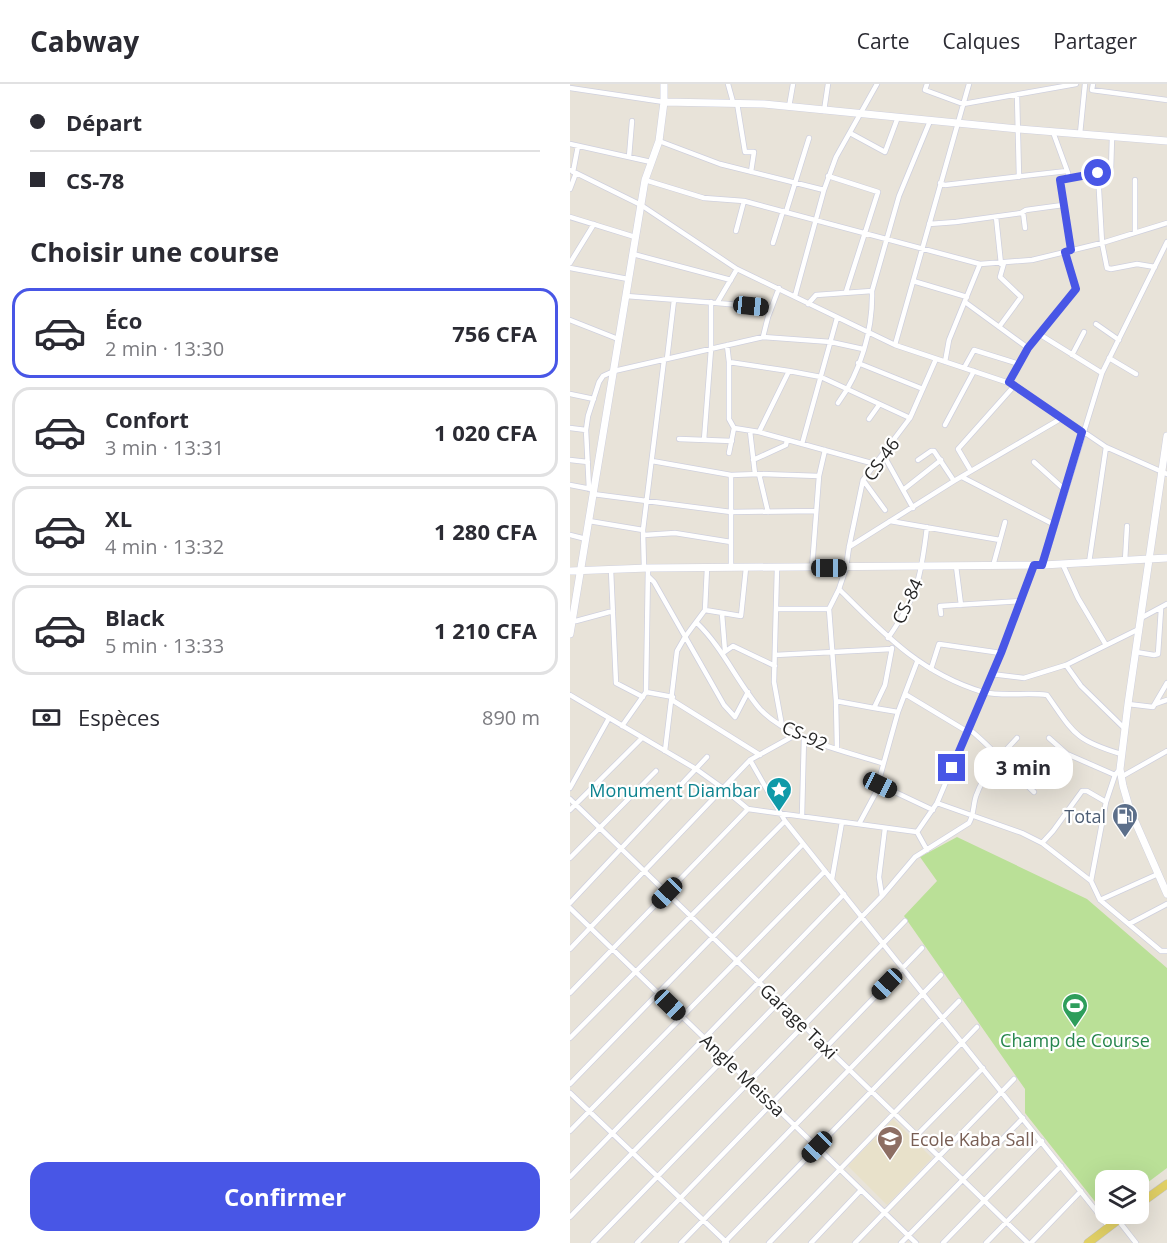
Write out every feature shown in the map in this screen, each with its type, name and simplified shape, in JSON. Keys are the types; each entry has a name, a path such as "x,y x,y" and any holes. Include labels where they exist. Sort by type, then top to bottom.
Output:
{"main road":[{"path":"1149,1197 1167,1184"},
{"path":"1088,1243 1113,1224"}],"street":[{"path":"570,634 645,180 659,141 664,84"},
{"path":"728,84 735,103 745,152 754,152 752,172"},
{"path":"789,107 793,84"},
{"path":"824,111 828,84"},
{"path":"795,297 828,176 877,84"},
{"path":"927,84 925,90 963,104 1076,84"},
{"path":"895,345 969,84"},
{"path":"1080,134 1085,84"},
{"path":"1093,84 1092,90 1167,100"},
{"path":"570,88 578,87 664,102 735,103 789,107 1167,141"},
{"path":"1017,95 1019,177"},
{"path":"850,133 885,152 898,117"},
{"path":"838,403 849,388 863,349 868,333 872,291 886,238 904,182 930,120"},
{"path":"629,157 632,121"},
{"path":"1053,132 1069,178"},
{"path":"1009,382 1028,348 1076,289 1068,251 1060,180 1110,171 1112,136"},
{"path":"773,243 809,138"},
{"path":"659,141 712,162 824,190"},
{"path":"570,144 651,162"},
{"path":"570,189 578,146"},
{"path":"940,183 945,185 1067,171"},
{"path":"573,172 641,205 738,269 895,345 1009,382 1106,447 1164,473"},
{"path":"1098,173 1102,243 1108,269 1137,264 1155,267"},
{"path":"828,176 878,192 846,292"},
{"path":"645,180 704,198 744,201 980,264 1002,263 1068,251 1167,223"},
{"path":"1135,180 1135,231"},
{"path":"736,231 744,201"},
{"path":"929,224 996,217 1063,204"},
{"path":"1023,212 1025,228"},
{"path":"570,217 635,237"},
{"path":"996,217 1002,263 1000,277 1021,297 999,327"},
{"path":"570,263 594,224"},
{"path":"1042,565 1102,373 1167,242"},
{"path":"633,254 731,280"},
{"path":"945,362 949,340 980,264"},
{"path":"570,268 628,279"},
{"path":"704,440 714,303 738,269"},
{"path":"913,281 966,299 1028,348"},
{"path":"763,337 778,288"},
{"path":"808,304 814,296 872,291"},
{"path":"626,296 771,308"},
{"path":"622,726 644,695 647,571 643,532 674,300"},
{"path":"802,444 837,318"},
{"path":"570,320 618,339"},
{"path":"1096,324 1119,340"},
{"path":"1072,355 1084,332"},
{"path":"1039,334 1102,373"},
{"path":"592,491 586,430 599,382 603,376 614,370 763,337 831,342 863,349"},
{"path":"727,345 729,419 734,428 729,453"},
{"path":"964,368 974,350 1019,364"},
{"path":"1109,358 1136,374"},
{"name":"CS-46","path":"829,609 846,568 863,480 910,418 936,359"},
{"path":"729,362 821,377 910,418"},
{"path":"858,363 923,389"},
{"path":"759,432 789,371"},
{"path":"945,424 974,371"},
{"path":"971,471 958,449 1015,385"},
{"path":"570,394 594,399"},
{"path":"869,419 879,405"},
{"path":"849,547 954,481 1062,418"},
{"path":"570,428 586,430"},
{"path":"734,428 759,432 875,464"},
{"path":"750,431 753,460 768,512"},
{"path":"1091,881 1106,802 1119,774 1164,473 1167,436"},
{"path":"679,439 732,441"},
{"path":"753,460 786,445 787,440"},
{"path":"1089,563 1106,447"},
{"path":"812,568 819,476 825,450"},
{"path":"918,460 934,451 954,481"},
{"path":"883,454 913,508"},
{"path":"570,460 588,462"},
{"path":"903,490 941,460"},
{"path":"652,461 731,475 819,476"},
{"path":"1034,462 1065,490"},
{"path":"731,475 731,568"},
{"path":"962,477 1055,525"},
{"path":"863,480 885,510"},
{"path":"570,485 647,502 731,512 816,511"},
{"path":"589,521 643,532 675,533 731,542"},
{"path":"890,521 1000,540"},
{"path":"993,566 1005,522"},
{"path":"1125,561 1127,526"},
{"name":"CS-84","path":"888,638 907,611 918,586 927,527"},
{"path":"570,535 586,539"},
{"path":"570,571 1063,565 1167,558"},
{"path":"917,832 937,804 1001,653 1034,565"},
{"path":"1063,565 1078,598 1106,645"},
{"path":"956,566 961,605"},
{"path":"665,751 677,651 705,610 707,568"},
{"path":"705,610 741,616 746,568"},
{"path":"777,568 775,693 782,726"},
{"path":"611,570 616,683 644,695 672,698 760,755"},
{"path":"647,571 724,705 735,717 748,692"},
{"path":"839,589 888,638 917,662 984,692 1047,695 1061,717 1076,734 1098,747 1121,754"},
{"path":"941,614 940,606 1021,601"},
{"path":"1141,618 1167,604"},
{"path":"776,609 829,609 837,749"},
{"path":"1136,652 1158,654 1161,609"},
{"path":"571,619 613,611"},
{"path":"722,614 724,652"},
{"name":"CS-92","path":"697,623 724,652 762,711 796,734 882,763"},
{"path":"991,674 1024,678 1066,665 1139,629"},
{"path":"874,708 885,685 893,642"},
{"path":"931,669 939,644 1001,653"},
{"path":"724,652 733,646 775,666"},
{"path":"775,655 892,650"},
{"path":"859,824 880,783 882,763 917,662"},
{"path":"1066,665 1081,686 1124,729"},
{"path":"1155,704 1167,683"},
{"path":"905,694 968,730 1034,792"},
{"path":"570,695 696,769 748,809 917,832"},
{"path":"1128,704 1150,707 1167,700"},
{"path":"836,701 898,712"},
{"path":"570,788 609,718"},
{"path":"570,949 750,760 796,734"},
{"path":"802,816 804,737"},
{"path":"570,810 642,738"},
{"path":"570,1217 862,917 915,857 963,829 973,817 976,795 987,774 1017,738"},
{"path":"1049,738 1067,754 1119,774 1167,751"},
{"path":"570,903 707,757"},
{"path":"750,760 785,821 1109,1227"},
{"path":"570,858 656,771"},
{"path":"1119,774 1130,810 1167,894"},
{"path":"880,783 933,810"},
{"path":"1042,843 1082,791 1087,791 1106,802"},
{"name":"Garage Taxi","path":"570,799 1029,1243"},
{"path":"937,804 1022,833 1042,843 1091,881 1100,900 1161,951 1167,951"},
{"path":"570,993 748,809"},
{"path":"570,1038 785,821"},
{"path":"832,879 842,822"},
{"path":"882,896 879,877 885,828"},
{"path":"917,832 927,850"},
{"path":"570,1084 803,844"},
{"path":"570,1131 825,871"},
{"path":"1100,900 1158,874"},
{"path":"570,1177 844,894"},
{"path":"1129,924 1167,904"},
{"name":"Angle Meissa","path":"570,908 916,1243"},
{"path":"593,1243 905,921"},
{"path":"637,1243 922,948"},
{"path":"681,1243 941,975"},
{"path":"570,1093 725,1243 959,1001"},
{"path":"769,1243 977,1027"},
{"path":"917,1135 983,1068"},
{"path":"855,1243 1014,1079"},
{"path":"901,1243 1023,1118"},
{"path":"943,1243 1042,1142"},
{"path":"986,1243 1061,1166"},
{"path":"811,1243 861,1190"},
{"path":"1029,1243 1081,1191"},
{"path":"1121,1224 1136,1243"}],"shaded area":[{"name":"Ecole Kaba Sall","path":"893,1119 932,1158 887,1205 848,1166"}],"green space":[{"name":"Champ de Course","path":"957,837 1087,899 1167,968 1167,1168 1149,1182 1149,1170 1095,1170 1095,1202 1025,1113 1025,1089 904,916 937,881 920,857"}],"place":[{"name":"Monument Diambar","path":"779,813"},
{"name":"Total","path":"1125,839"},
{"name":"Champ de Course","path":"1075,1029"},
{"name":"Ecole Kaba Sall","path":"890,1162"}],"route":[{"path":"952,768 1001,653 1034,565 1042,565 1082,432 1009,382 1028,348 1076,289 1065,252 1071,250 1060,180 1098,173"}]}
